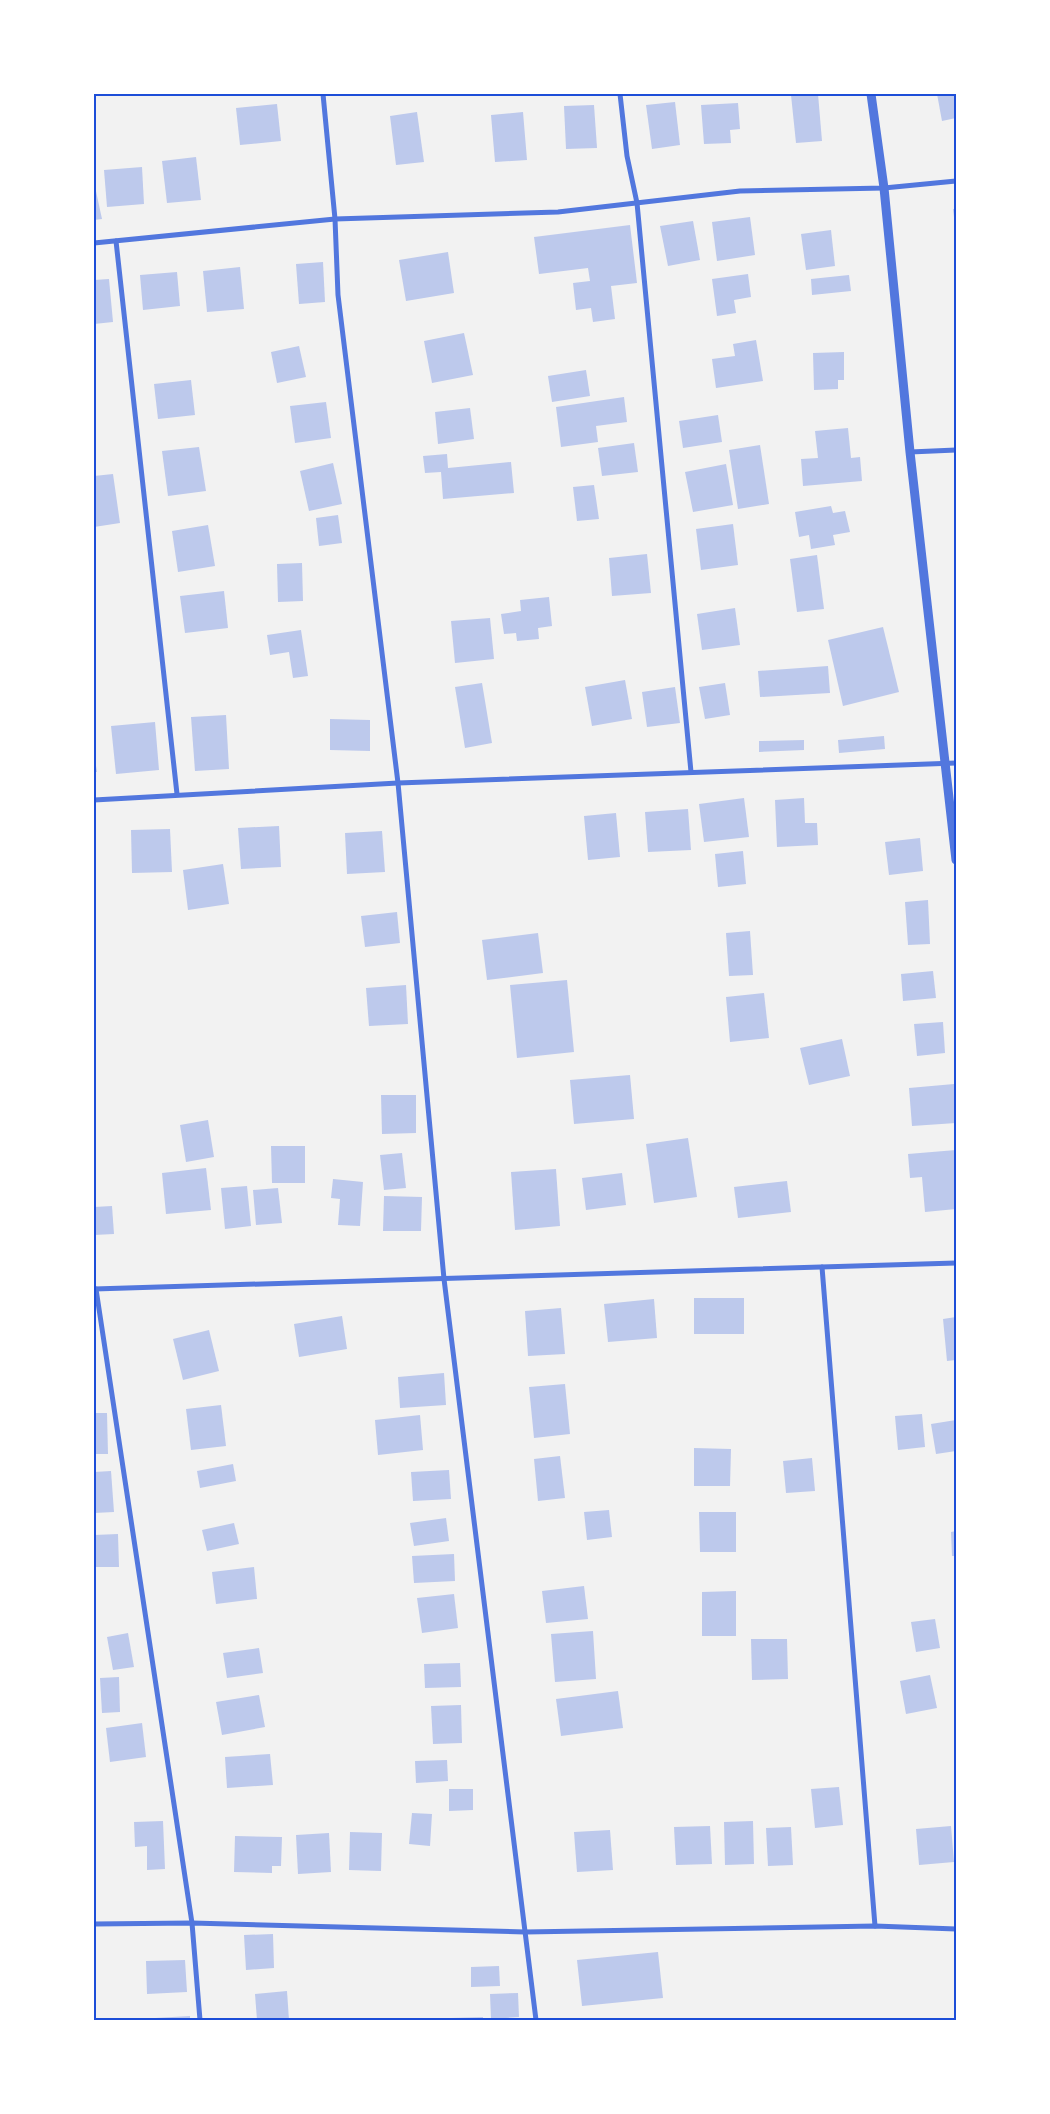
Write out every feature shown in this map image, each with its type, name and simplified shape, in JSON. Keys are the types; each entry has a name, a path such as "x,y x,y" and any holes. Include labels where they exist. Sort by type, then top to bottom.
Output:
{"street":[{"path":"323,94 335,219 338,295 398,783 444,1279 536,2020"},
{"path":"620,94 627,156 637,203 691,772"},
{"path":"871,94 884,188 910,452 952,763 956,860"},
{"path":"94,243 335,219 558,212 740,191 884,188 956,181"},
{"path":"116,241 177,794"},
{"path":"910,452 956,450"},
{"path":"94,800 398,783 952,763"},
{"path":"200,2020 192,1923 95,1289 956,1263"},
{"path":"822,1267 875,1926"},
{"path":"94,1924 192,1923 525,1932 875,1926 956,1929"}],"building":[{"path":"818,94 822,141 796,143 791,95"},
{"path":"937,94 956,94 956,118 942,121"},
{"path":"675,102 680,145 652,149 646,105"},
{"path":"738,103 740,129 730,130 731,143 704,144 701,105"},
{"path":"277,104 281,141 240,145 236,108"},
{"path":"594,105 597,148 566,149 564,106"},
{"path":"417,112 424,162 396,165 390,116"},
{"path":"523,112 527,160 495,162 491,115"},
{"path":"196,157 201,200 167,203 162,161"},
{"path":"142,167 144,204 107,207 104,170"},
{"path":"94,182 102,219 94,220"},
{"path":"953,209 956,209 956,225 955,225"},
{"path":"750,217 755,255 717,261 712,222"},
{"path":"693,221 700,260 668,266 660,226"},
{"path":"630,225 637,283 611,286 615,319 593,322 591,308 576,310 573,283 590,281 588,268 539,274 534,237"},
{"path":"831,230 835,266 806,270 801,234"},
{"path":"448,252 454,293 406,301 399,260"},
{"path":"323,262 325,302 299,304 296,264"},
{"path":"240,267 244,309 207,312 203,271"},
{"path":"177,272 180,306 143,310 140,275"},
{"path":"748,274 751,297 734,300 736,313 717,316 712,279"},
{"path":"849,275 851,291 812,295 811,279"},
{"path":"109,279 113,322 94,324 94,280"},
{"path":"464,333 473,375 432,383 424,341"},
{"path":"756,340 763,381 716,388 712,359 735,356 733,344"},
{"path":"299,346 306,377 277,383 271,352"},
{"path":"844,352 844,380 838,380 838,389 814,390 813,353"},
{"path":"586,370 590,396 552,402 548,376"},
{"path":"191,380 195,415 158,419 154,384"},
{"path":"624,397 627,422 596,426 598,442 561,447 556,407"},
{"path":"326,402 331,438 295,443 290,406"},
{"path":"470,408 474,439 438,444 435,412"},
{"path":"718,415 722,442 683,448 679,421"},
{"path":"848,428 851,458 860,457 862,481 803,486 801,459 818,458 815,431"},
{"path":"634,443 638,472 602,476 598,448"},
{"path":"760,445 769,504 738,509 729,450"},
{"path":"199,447 206,491 168,496 162,451"},
{"path":"447,454 448,468 511,462 514,493 443,499 441,472 425,473 423,456"},
{"path":"333,463 342,504 309,511 300,471"},
{"path":"726,464 733,505 693,512 685,472"},
{"path":"113,474 120,523 94,527 94,476"},
{"path":"594,485 599,519 577,521 573,487"},
{"path":"831,506 833,513 845,511 850,532 833,535 835,545 811,549 809,535 799,537 795,512"},
{"path":"338,515 342,543 319,546 316,518"},
{"path":"733,524 738,565 701,570 696,529"},
{"path":"208,525 215,566 178,572 172,531"},
{"path":"647,554 651,593 612,596 609,558"},
{"path":"817,555 824,609 797,612 790,559"},
{"path":"302,563 303,601 278,602 277,564"},
{"path":"224,591 228,628 185,633 180,596"},
{"path":"549,597 552,626 538,628 539,639 517,641 516,633 504,634 501,614 521,611 520,600"},
{"path":"735,608 740,645 702,650 697,614"},
{"path":"490,618 494,659 455,663 451,621"},
{"path":"883,627 899,692 843,706 828,640"},
{"path":"301,630 308,676 293,678 289,652 270,655 267,635"},
{"path":"828,666 830,693 760,697 758,671"},
{"path":"625,680 632,719 592,726 585,687"},
{"path":"482,683 492,743 465,748 455,687"},
{"path":"725,683 730,715 705,719 699,687"},
{"path":"675,687 680,723 647,727 642,692"},
{"path":"226,715 229,769 195,771 191,717"},
{"path":"330,719 370,720 370,751 330,750"},
{"path":"155,722 159,770 116,774 111,726"},
{"path":"884,736 885,749 839,753 838,740"},
{"path":"804,740 804,750 759,752 759,741"},
{"path":"94,754 97,772 94,772"},
{"path":"744,798 749,837 704,842 699,804"},
{"path":"804,798 805,823 817,823 818,845 777,847 775,800"},
{"path":"688,809 691,850 648,852 645,812"},
{"path":"616,813 620,857 588,860 584,816"},
{"path":"279,826 281,867 241,869 238,828"},
{"path":"170,829 172,872 132,873 131,830"},
{"path":"382,831 385,872 347,874 345,833"},
{"path":"920,838 923,871 889,875 885,842"},
{"path":"743,851 746,884 718,887 715,854"},
{"path":"223,864 229,904 188,910 183,870"},
{"path":"928,900 930,944 908,945 905,902"},
{"path":"397,912 400,943 365,947 361,916"},
{"path":"750,931 753,975 729,976 726,933"},
{"path":"538,933 543,973 487,980 482,940"},
{"path":"933,971 936,998 903,1001 901,974"},
{"path":"567,980 574,1052 517,1058 510,985"},
{"path":"406,985 408,1024 369,1026 366,988"},
{"path":"764,993 769,1038 730,1042 726,997"},
{"path":"943,1022 945,1053 917,1056 914,1024"},
{"path":"842,1039 850,1076 809,1085 800,1048"},
{"path":"630,1075 634,1119 574,1124 570,1080"},
{"path":"954,1084 956,1123 912,1126 909,1088"},
{"path":"381,1095 416,1095 416,1133 382,1134"},
{"path":"208,1120 214,1157 186,1162 180,1125"},
{"path":"688,1138 697,1197 654,1203 646,1144"},
{"path":"271,1146 305,1146 305,1183 272,1183"},
{"path":"956,1150 956,1209 925,1212 922,1177 910,1178 908,1154"},
{"path":"402,1153 406,1188 384,1190 380,1155"},
{"path":"206,1168 211,1210 166,1214 162,1173"},
{"path":"556,1169 560,1226 515,1230 511,1172"},
{"path":"622,1173 626,1205 586,1210 582,1178"},
{"path":"333,1179 363,1182 360,1226 338,1225 340,1199 331,1198"},
{"path":"787,1181 791,1212 738,1218 734,1187"},
{"path":"247,1186 251,1226 225,1229 221,1188"},
{"path":"278,1188 282,1223 256,1225 253,1190"},
{"path":"384,1196 422,1197 421,1231 383,1231"},
{"path":"112,1206 114,1234 94,1235 94,1207"},
{"path":"694,1298 744,1298 744,1334 694,1334"},
{"path":"654,1299 657,1338 608,1342 604,1304"},
{"path":"561,1308 565,1354 528,1356 525,1311"},
{"path":"342,1316 347,1349 299,1357 294,1324"},
{"path":"956,1317 956,1360 947,1361 943,1319"},
{"path":"209,1330 219,1371 183,1380 173,1339"},
{"path":"444,1373 446,1405 400,1408 398,1377"},
{"path":"565,1384 570,1434 534,1438 529,1387"},
{"path":"221,1405 226,1446 191,1450 186,1409"},
{"path":"94,1413 107,1413 108,1454 94,1454"},
{"path":"922,1414 925,1447 898,1450 895,1416"},
{"path":"420,1415 423,1450 378,1455 375,1420"},
{"path":"956,1420 956,1451 936,1454 931,1424"},
{"path":"694,1448 731,1449 730,1486 694,1486"},
{"path":"560,1456 565,1498 538,1501 534,1459"},
{"path":"812,1458 815,1491 786,1493 783,1461"},
{"path":"233,1464 236,1481 200,1488 197,1471"},
{"path":"449,1470 451,1499 413,1501 411,1472"},
{"path":"111,1471 114,1512 94,1513 94,1472"},
{"path":"609,1510 612,1537 587,1540 584,1512"},
{"path":"699,1512 736,1512 736,1552 700,1552"},
{"path":"446,1518 449,1541 414,1546 410,1523"},
{"path":"234,1523 239,1544 207,1551 202,1530"},
{"path":"956,1531 956,1556 952,1556 951,1532"},
{"path":"118,1534 119,1567 94,1567 94,1535"},
{"path":"454,1554 455,1581 414,1583 412,1556"},
{"path":"254,1567 257,1599 216,1604 212,1572"},
{"path":"584,1586 588,1619 546,1623 542,1591"},
{"path":"736,1591 736,1636 702,1636 702,1592"},
{"path":"454,1594 458,1628 422,1633 417,1598"},
{"path":"935,1619 940,1648 916,1652 911,1622"},
{"path":"593,1631 596,1679 555,1682 551,1634"},
{"path":"128,1633 134,1667 113,1670 107,1637"},
{"path":"751,1639 787,1639 788,1679 752,1680"},
{"path":"259,1648 263,1673 227,1678 223,1653"},
{"path":"460,1663 461,1687 425,1688 424,1664"},
{"path":"930,1675 937,1708 906,1714 900,1681"},
{"path":"119,1677 120,1712 102,1713 100,1678"},
{"path":"618,1691 623,1728 561,1736 556,1699"},
{"path":"259,1695 265,1727 222,1735 216,1702"},
{"path":"461,1705 462,1743 433,1744 431,1706"},
{"path":"142,1723 146,1757 110,1762 106,1728"},
{"path":"270,1754 273,1785 227,1788 225,1757"},
{"path":"447,1760 448,1781 416,1783 415,1761"},
{"path":"839,1787 843,1825 815,1828 811,1789"},
{"path":"449,1789 473,1789 473,1810 449,1811"},
{"path":"412,1813 432,1814 430,1846 409,1844"},
{"path":"163,1821 165,1869 147,1870 147,1846 135,1847 134,1822"},
{"path":"753,1821 754,1864 725,1865 724,1822"},
{"path":"710,1826 712,1864 676,1865 674,1827"},
{"path":"951,1826 954,1862 919,1865 916,1829"},
{"path":"791,1827 793,1865 768,1866 766,1828"},
{"path":"610,1830 613,1870 577,1872 574,1832"},
{"path":"350,1832 382,1833 381,1871 349,1870"},
{"path":"329,1833 331,1872 298,1874 296,1835"},
{"path":"235,1836 282,1837 281,1866 272,1866 272,1873 234,1872"},
{"path":"273,1934 274,1968 246,1970 244,1935"},
{"path":"658,1952 663,1998 582,2006 577,1960"},
{"path":"185,1960 187,1992 147,1994 146,1961"},
{"path":"499,1966 500,1986 471,1987 471,1967"},
{"path":"287,1991 289,2020 257,2020 255,1994"},
{"path":"518,1993 519,2017 491,2019 490,1994"},
{"path":"190,2016 190,2020 155,2020 155,2018"},
{"path":"483,2017 483,2020 451,2020 451,2018"}]}
